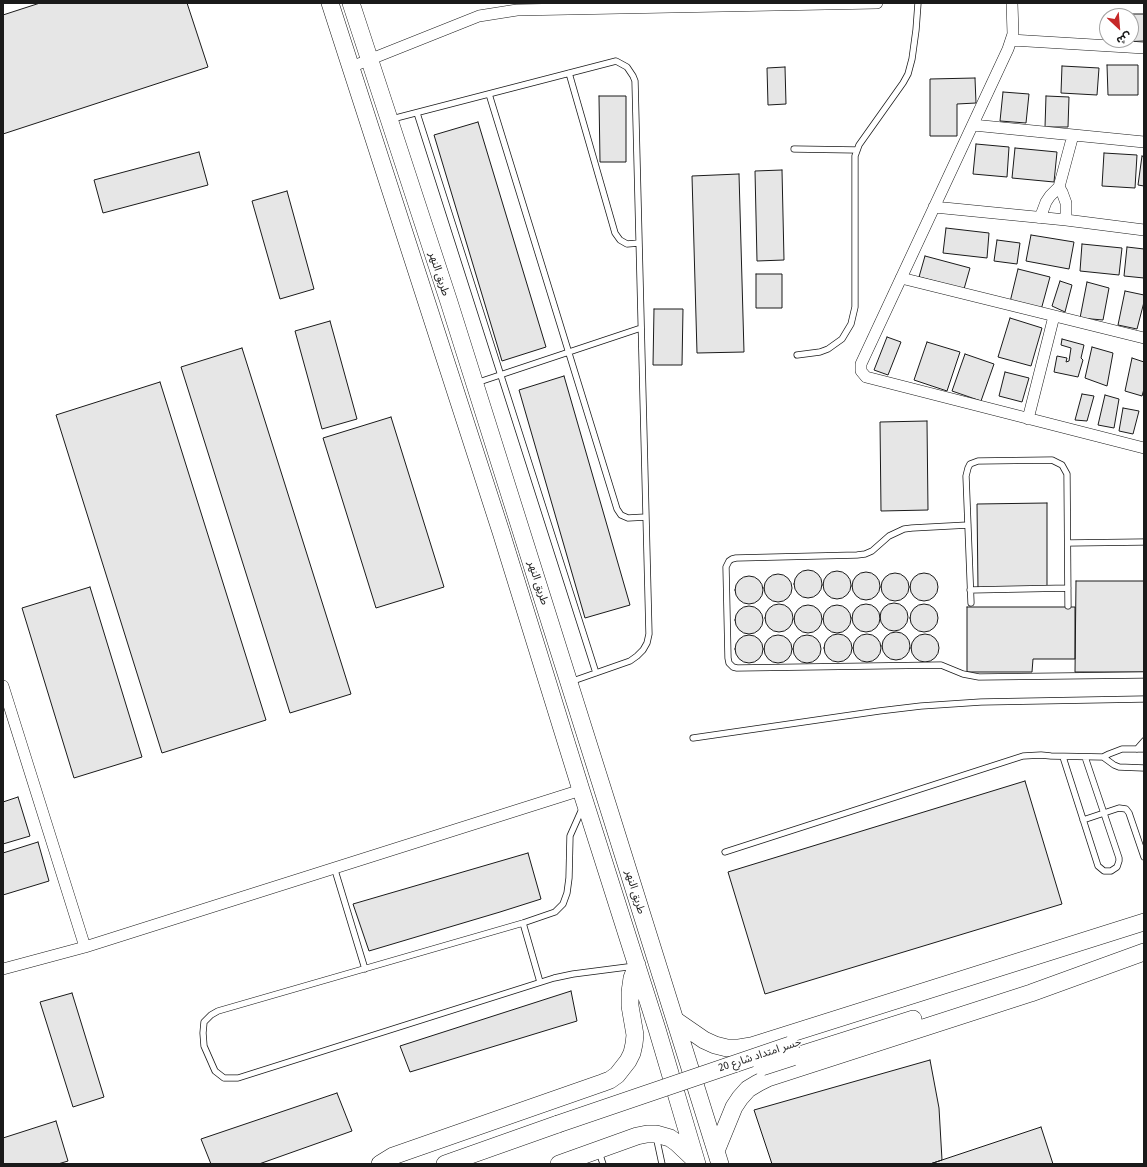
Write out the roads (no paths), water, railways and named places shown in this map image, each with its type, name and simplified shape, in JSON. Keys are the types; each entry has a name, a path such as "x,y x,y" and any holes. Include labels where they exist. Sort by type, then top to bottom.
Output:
{"main road":[{"name":"طريق النهر","path":"330,3 501,532 657,1029 696,1162"},
{"name":"طريق النهر","path":"351,3 474,383 676,1020 718,1158"},
{"path":"676,1020 704,1040 715,1045 727,1048 751,1046 1144,922"},
{"name":"جسر امتداد شارع 20","path":"445,1164 560,1129 1042,965 1064,954 1072,944"},
{"path":"718,1158 734,1107 748,1089 758,1082 1031,993 1144,952"},
{"path":"380,1164 393,1156 602,1083 617,1075 628,1061 634,1044 635,1035 630,1006 630,992 632,978 637,965"},
{"name":"جسر امتداد شارع 20","path":"791,1051 1060,974 1079,976"},
{"name":"جسر امتداد شارع 20","path":"479,1164 560,1129"},
{"path":"559,1164 601,1157 638,1136 647,1134 656,1134 670,1138 696,1162"}],"street":[{"path":"351,67 479,16 517,10 877,3"},
{"path":"1012,3 1013,34 1011,40 973,125 861,364 861,371 866,377 1144,448"},
{"path":"1011,40 1144,48"},
{"path":"973,125 1144,142"},
{"path":"1040,218 1046,202 1059,187 1073,134"},
{"path":"1059,187 1066,203 1066,220"},
{"path":"934,207 1066,220 1144,230"},
{"path":"901,278 1144,338"},
{"path":"1028,419 1054,316"},
{"path":"3,686 85,946"},
{"path":"3,969 85,946 334,867 583,796"}],"lane":[{"path":"797,355 820,352 835,345 847,332 854,316 855,163 857,150 908,74 915,37 918,3"},
{"path":"389,120 616,61 627,67 633,76 639,243 649,634 647,643 643,650 630,661 569,683"},
{"path":"569,73 616,233 620,240 627,244 639,243"},
{"path":"489,94 617,509 621,515 628,518 646,517"},
{"path":"417,113 596,673"},
{"path":"794,149 857,150"},
{"path":"474,383 641,328"},
{"path":"971,603 966,476 966,472 970,464 978,461 1052,460 1062,465 1067,474 1068,606"},
{"path":"968,525 904,529 889,536 872,551 865,554 732,559 726,567 729,663 733,667 737,668 941,665 963,674 979,677 1144,675"},
{"path":"1068,543 1144,542"},
{"path":"970,590 1068,588"},
{"path":"693,738 879,710 921,706 981,702 1144,699"},
{"path":"1137,749 1144,741"},
{"path":"1103,758 1122,749 1144,749"},
{"path":"725,852 1023,756 1041,755 1103,758 1119,767 1144,768"},
{"path":"1063,757 1098,866 1104,871 1112,871 1117,867 1119,858 1085,757"},
{"path":"583,796 570,836 570,878 568,893 563,904 555,912 523,923 218,1011 204,1022 204,1046 215,1071 224,1078 238,1078 554,978 637,965"},
{"path":"1083,820 1123,808 1128,811 1144,857"},
{"path":"334,867 365,968"},
{"path":"523,923 540,982"},
{"path":"656,1134 662,1164"}]}
